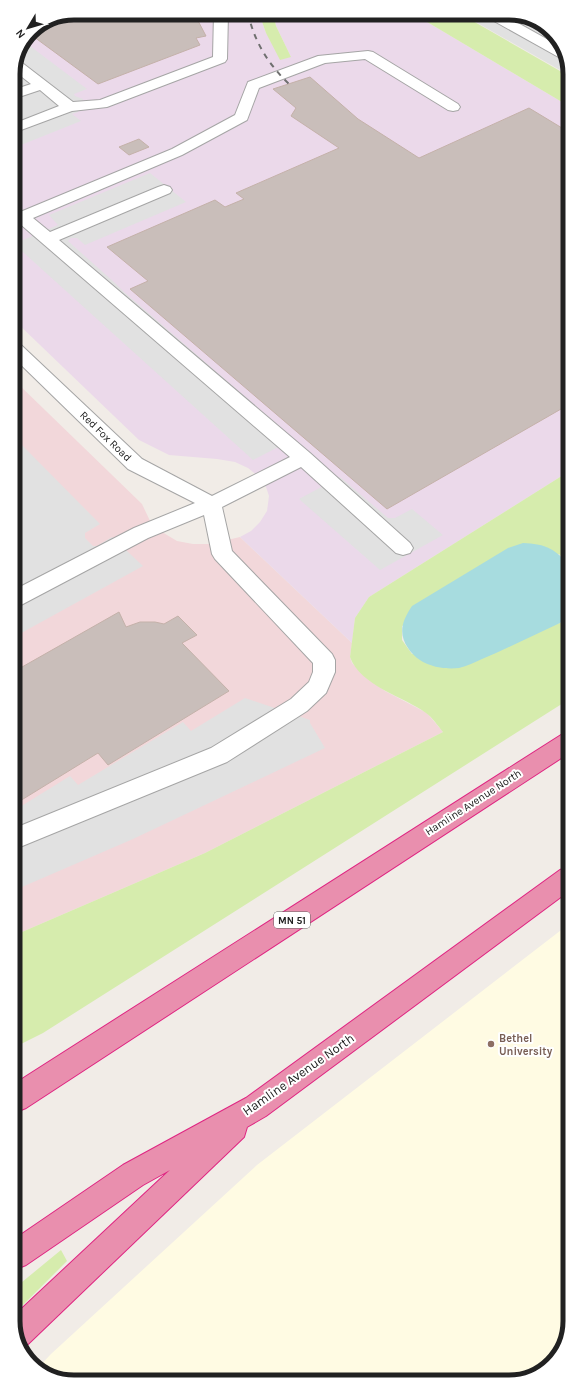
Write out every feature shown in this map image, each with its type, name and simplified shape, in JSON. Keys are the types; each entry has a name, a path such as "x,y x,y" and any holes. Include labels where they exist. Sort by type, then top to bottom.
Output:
{"highway":[{"name":"Hamline Avenue North","path":"22,1090 563,744"},
{"name":"Hamline Avenue North","path":"20,1252 133,1175 256,1106 563,881"},
{"path":"21,1329 256,1106"}],"street":[{"path":"20,127 70,107 102,104 220,59 221,20"},
{"path":"503,20 557,51"},
{"path":"20,218 177,152 242,117 253,85 323,59 368,55 452,107"},
{"path":"20,68 70,107"},
{"path":"20,92 41,84"},
{"path":"48,239 164,190"},
{"path":"20,220 48,239 303,458 403,548"},
{"name":"Red Fox Road","path":"20,354 135,464 212,504"},
{"path":"20,595 141,533 212,504 303,458"},
{"path":"20,837 219,755 299,705 318,687 324,672 324,660 222,554 212,504"}],"shaded area":[{"path":"74,20 261,20 266,33 291,57 275,20 424,20 563,103 563,475 369,597 355,618 352,643 240,537 251,531 260,522 267,511 269,496 266,487 259,477 248,468 235,462 169,455 139,440 20,326 20,71 22,60 27,48 48,48 48,27 64,21"},
{"path":"472,20 512,20 536,27 552,41 556,47 562,64 563,72"},
{"path":"27,48 33,48 87,89 74,94 75,96 83,99 78,112 72,114 81,121 20,145 20,71 22,60"},
{"path":"150,173 186,202 85,245 77,238 71,238 68,241 124,292 294,439 253,460 20,249 20,241 58,225 49,215"},
{"path":"20,386 142,504 151,523 177,541 193,544 210,544 240,537 352,643 350,657 352,663 366,677 385,691 427,713 443,732 205,853 20,933"},
{"path":"20,443 100,524 85,533 85,538 93,546 97,546 112,537 143,566 20,634"},
{"path":"340,477 388,518 395,518 412,509 443,535 380,570 299,499"},
{"path":"245,698 310,720 310,723 325,748 133,839 20,888 20,807 70,776 78,785 183,722 191,731"},
{"name":"Bethel University","path":"563,929 563,1328 554,1351 542,1364 526,1372 509,1375 71,1375 57,1372 41,1364 257,1165"}],"green space":[{"path":"261,20 275,20 291,57 280,60 266,33"},
{"path":"424,20 471,20 563,73 563,103"},
{"path":"563,475 563,558 559,554 402,626 402,640 412,654 560,623 563,621 563,703 43,1033 20,1044 20,933 205,853 443,732 433,719 426,713 373,683 363,676 355,667 350,657 355,618 369,597"},
{"path":"61,1250 67,1261 20,1308 20,1284"}],"water":[{"path":"523,543 537,544 553,550 563,558 563,621 511,646 459,668 437,667 418,659 405,643 402,632 402,627 412,606 508,548"}],"building":[{"path":"74,20 198,20 206,36 196,38 200,45 98,84 48,47 48,27 64,21"},
{"path":"310,77 358,119 419,158 529,108 563,129 563,408 387,509 130,289 148,281 107,247 215,200 225,207 244,199 236,193 339,148 291,116 296,108 273,89"},
{"path":"139,139 149,147 129,155 119,147"},
{"path":"119,612 126,627 140,622 155,622 164,624 178,616 197,635 182,643 229,691 108,765 98,753 20,801 20,668"}],"railway":[{"path":"250,20 254,33 263,52 289,84"}],"place":[{"name":"Bethel University","path":"491,1044"}]}
